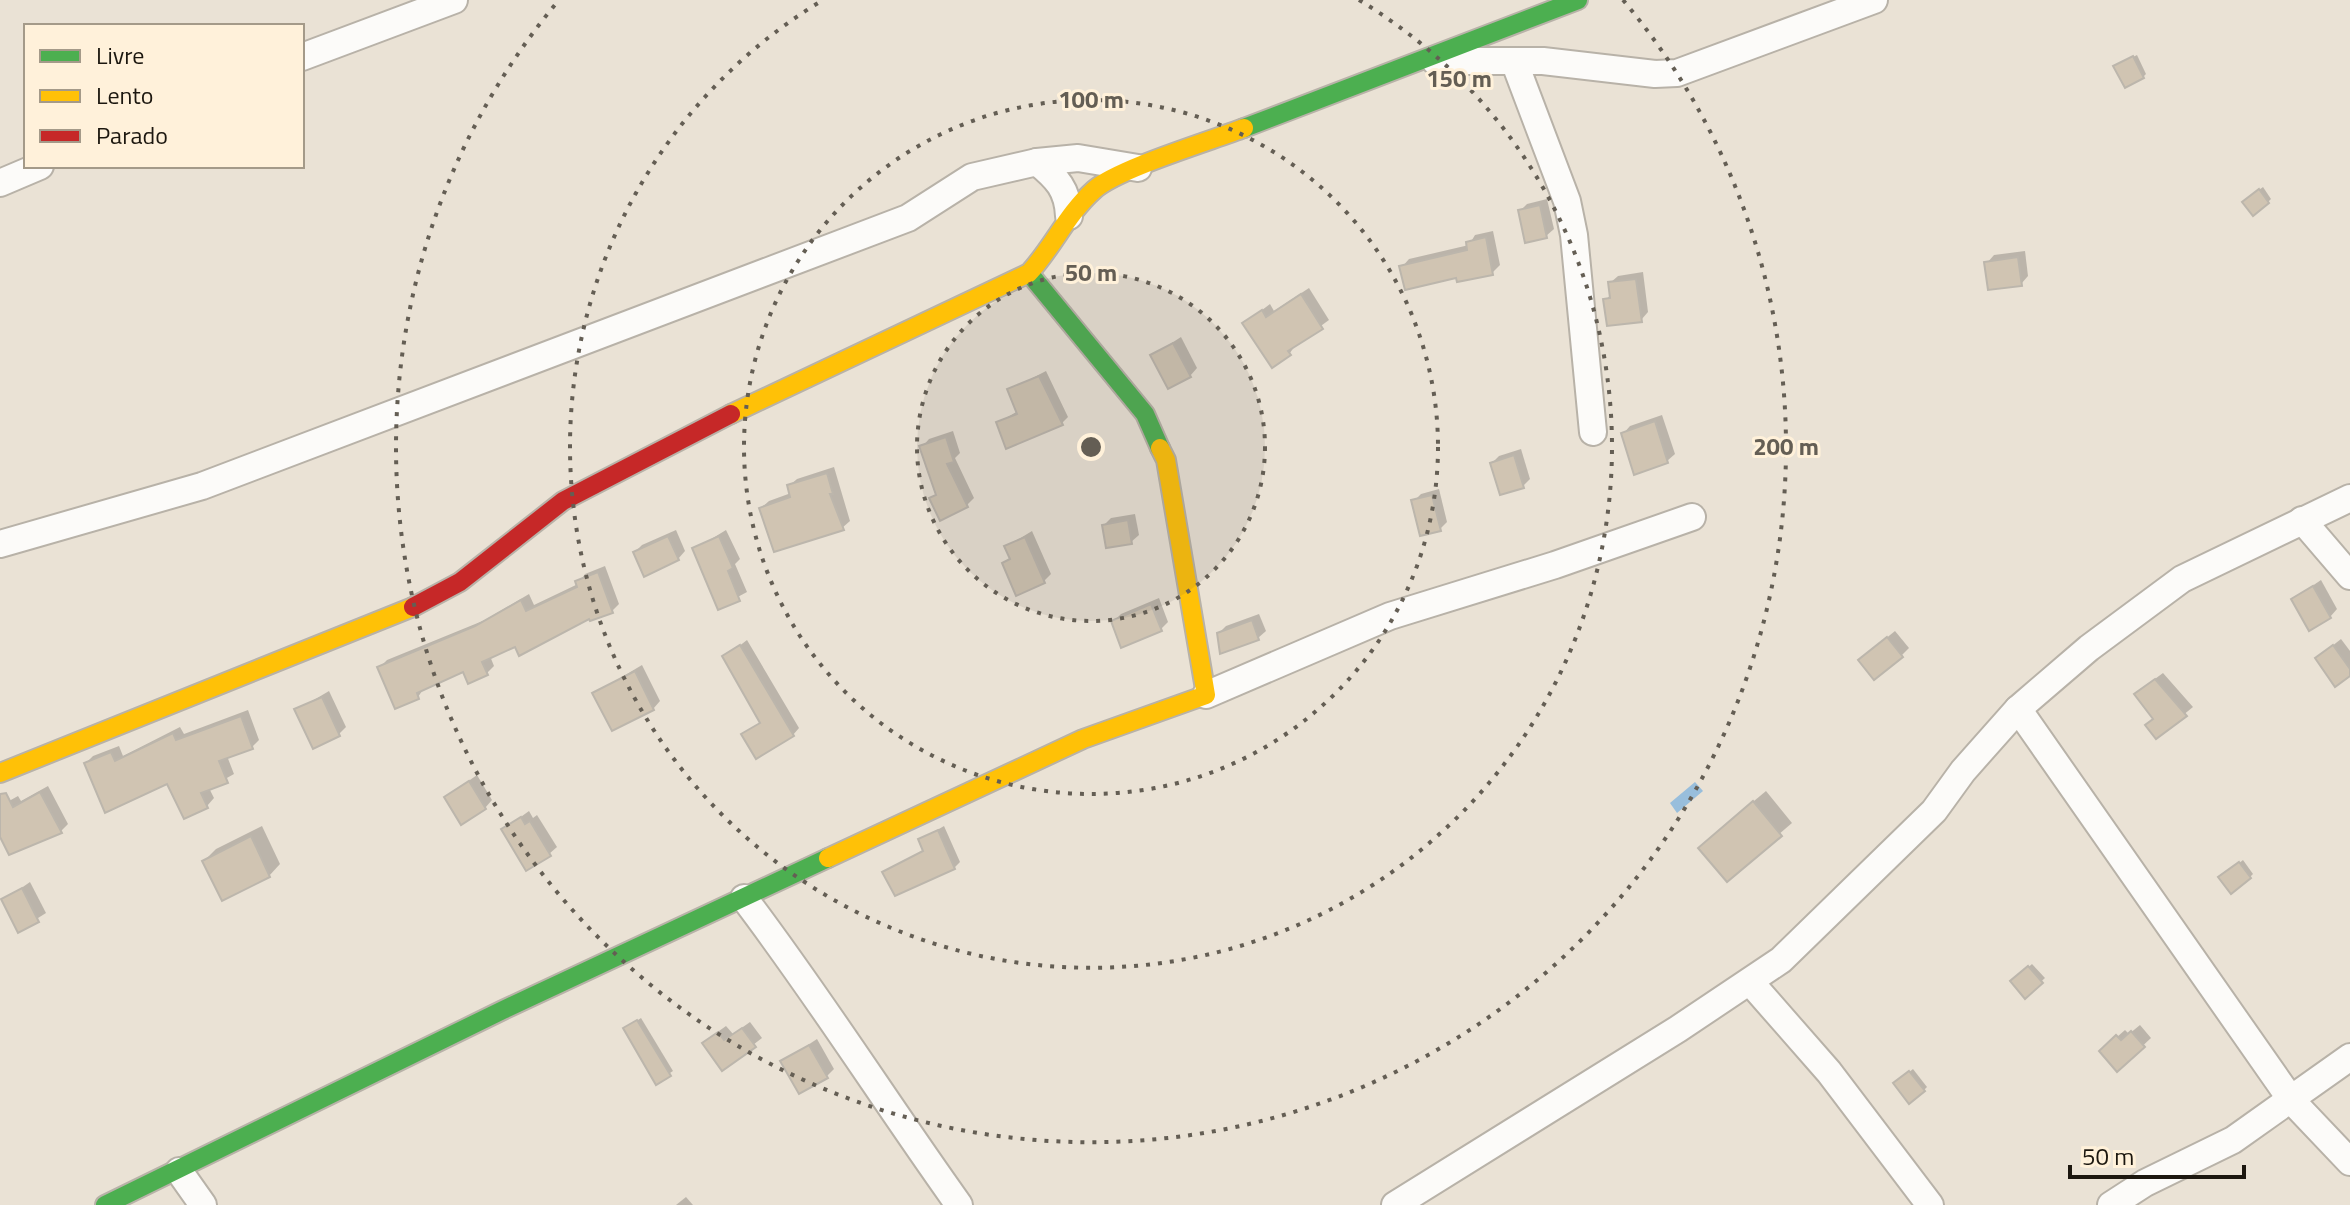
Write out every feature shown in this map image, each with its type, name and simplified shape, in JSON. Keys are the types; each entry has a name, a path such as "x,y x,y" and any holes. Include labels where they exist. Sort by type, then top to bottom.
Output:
{"street":[{"path":"304,56 454,0"},
{"path":"0,773 392,618 460,582 563,501 681,438 1029,273 1052,248 1069,216 1097,187 1138,168 1578,0"},
{"path":"1424,61 1543,61 1655,74 1677,73 1874,0"},
{"path":"1514,61 1567,201 1574,235 1593,432"},
{"path":"0,544 202,486 908,218 972,177 1037,162 1078,158 1138,168"},
{"path":"1037,162 1058,179 1069,199 1069,216"},
{"path":"0,183 35,168"},
{"path":"1029,273 1145,414 1166,460 1206,695"},
{"path":"1395,1205 1751,983 1839,907 1934,811 1963,771 2018,709 2089,648 2182,579 2350,498"},
{"path":"105,1205 489,1017 1083,739 1206,695 1390,616 1555,565 1692,517"},
{"path":"2302,520 2350,576"},
{"path":"2018,709 2292,1101 2350,1162"},
{"path":"744,898 816,993 873,1086 959,1205"},
{"path":"1751,983 1829,1072 1930,1205"},
{"path":"2111,1205 2145,1183 2233,1140 2350,1057"},
{"path":"179,1171 203,1205"}],"water":[{"path":"1695,782 1703,791 1677,813 1670,803"}],"building":[{"path":"2133,56 2144,78 2125,88 2113,66"},
{"path":"2259,189 2269,203 2253,216 2242,202"},
{"path":"1540,205 1547,238 1525,243 1518,210"},
{"path":"1486,237 1493,275 1457,282 1456,278 1405,290 1399,266 1467,250 1466,242"},
{"path":"2018,257 2022,286 1988,290 1984,262"},
{"path":"1636,279 1642,322 1607,326 1603,299 1610,298 1608,282"},
{"path":"1301,294 1323,329 1288,351 1291,355 1272,368 1242,323 1262,310 1266,317"},
{"path":"1173,343 1191,377 1168,389 1150,355"},
{"path":"1039,376 1063,425 1006,449 996,422 1017,414 1007,389"},
{"path":"1655,421 1668,463 1634,475 1621,433"},
{"path":"946,437 954,462 947,464 968,507 940,521 929,498 936,495 919,446"},
{"path":"1514,455 1524,488 1500,495 1490,463"},
{"path":"827,473 833,494 830,494 844,530 774,552 759,508 790,497 787,485"},
{"path":"1432,495 1441,531 1420,536 1411,500"},
{"path":"1128,520 1132,544 1106,548 1102,525"},
{"path":"668,536 679,560 644,577 633,552"},
{"path":"719,536 733,568 728,571 740,601 718,610 692,548"},
{"path":"1025,537 1045,583 1016,596 1002,563 1010,559 1004,546"},
{"path":"598,572 613,613 589,619 519,656 515,647 482,662 488,675 468,684 463,672 417,693 419,699 395,709 377,667 475,626 521,600 526,611 577,587 575,581"},
{"path":"2313,586 2331,618 2309,631 2291,599"},
{"path":"1151,604 1162,631 1121,648 1111,621"},
{"path":"1252,620 1259,640 1220,654 1217,633"},
{"path":"1887,637 1903,657 1874,680 1858,660"},
{"path":"740,645 794,736 756,759 741,734 760,723 722,656"},
{"path":"2333,645 2350,669 2350,676 2335,687 2315,658"},
{"path":"635,671 654,710 612,731 592,693"},
{"path":"2155,679 2187,716 2156,739 2145,725 2153,719 2134,694"},
{"path":"322,697 340,736 313,749 294,709"},
{"path":"241,716 253,749 219,761 228,783 201,793 208,808 184,819 167,784 105,813 84,763 111,752 115,761 173,733 176,740"},
{"path":"469,781 486,809 461,825 444,797"},
{"path":"40,792 62,833 9,855 0,837 0,794 6,793 13,807"},
{"path":"1753,801 1782,836 1727,882 1698,848"},
{"path":"521,817 525,824 530,821 551,856 526,871 501,829"},
{"path":"938,830 955,869 895,896 882,872 923,851 918,839"},
{"path":"251,836 270,877 222,901 202,861"},
{"path":"2239,862 2251,878 2231,894 2218,877"},
{"path":"22,888 39,922 18,933 1,899"},
{"path":"2028,966 2043,983 2025,999 2010,981"},
{"path":"637,1020 671,1076 656,1085 623,1028"},
{"path":"742,1028 756,1047 722,1071 702,1043 718,1032 724,1040"},
{"path":"2131,1031 2145,1047 2117,1072 2099,1051 2116,1035 2121,1040"},
{"path":"809,1045 828,1078 799,1094 780,1061"},
{"path":"1909,1071 1925,1091 1909,1104 1893,1083"}],"traffic: fast":[{"path":"1244,128 1578,0"},
{"path":"1029,273 1145,414 1160,448"},
{"path":"105,1205 503,1010 828,858"}],"traffic: slow":[{"path":"731,414 1029,273 1076,209 1094,190 1122,173 1244,128"},
{"path":"828,858 1083,739 1206,695 1166,460 1160,448"},
{"path":"0,773 413,607"}],"traffic: jam":[{"path":"413,607 460,582 563,501 731,414"}]}
